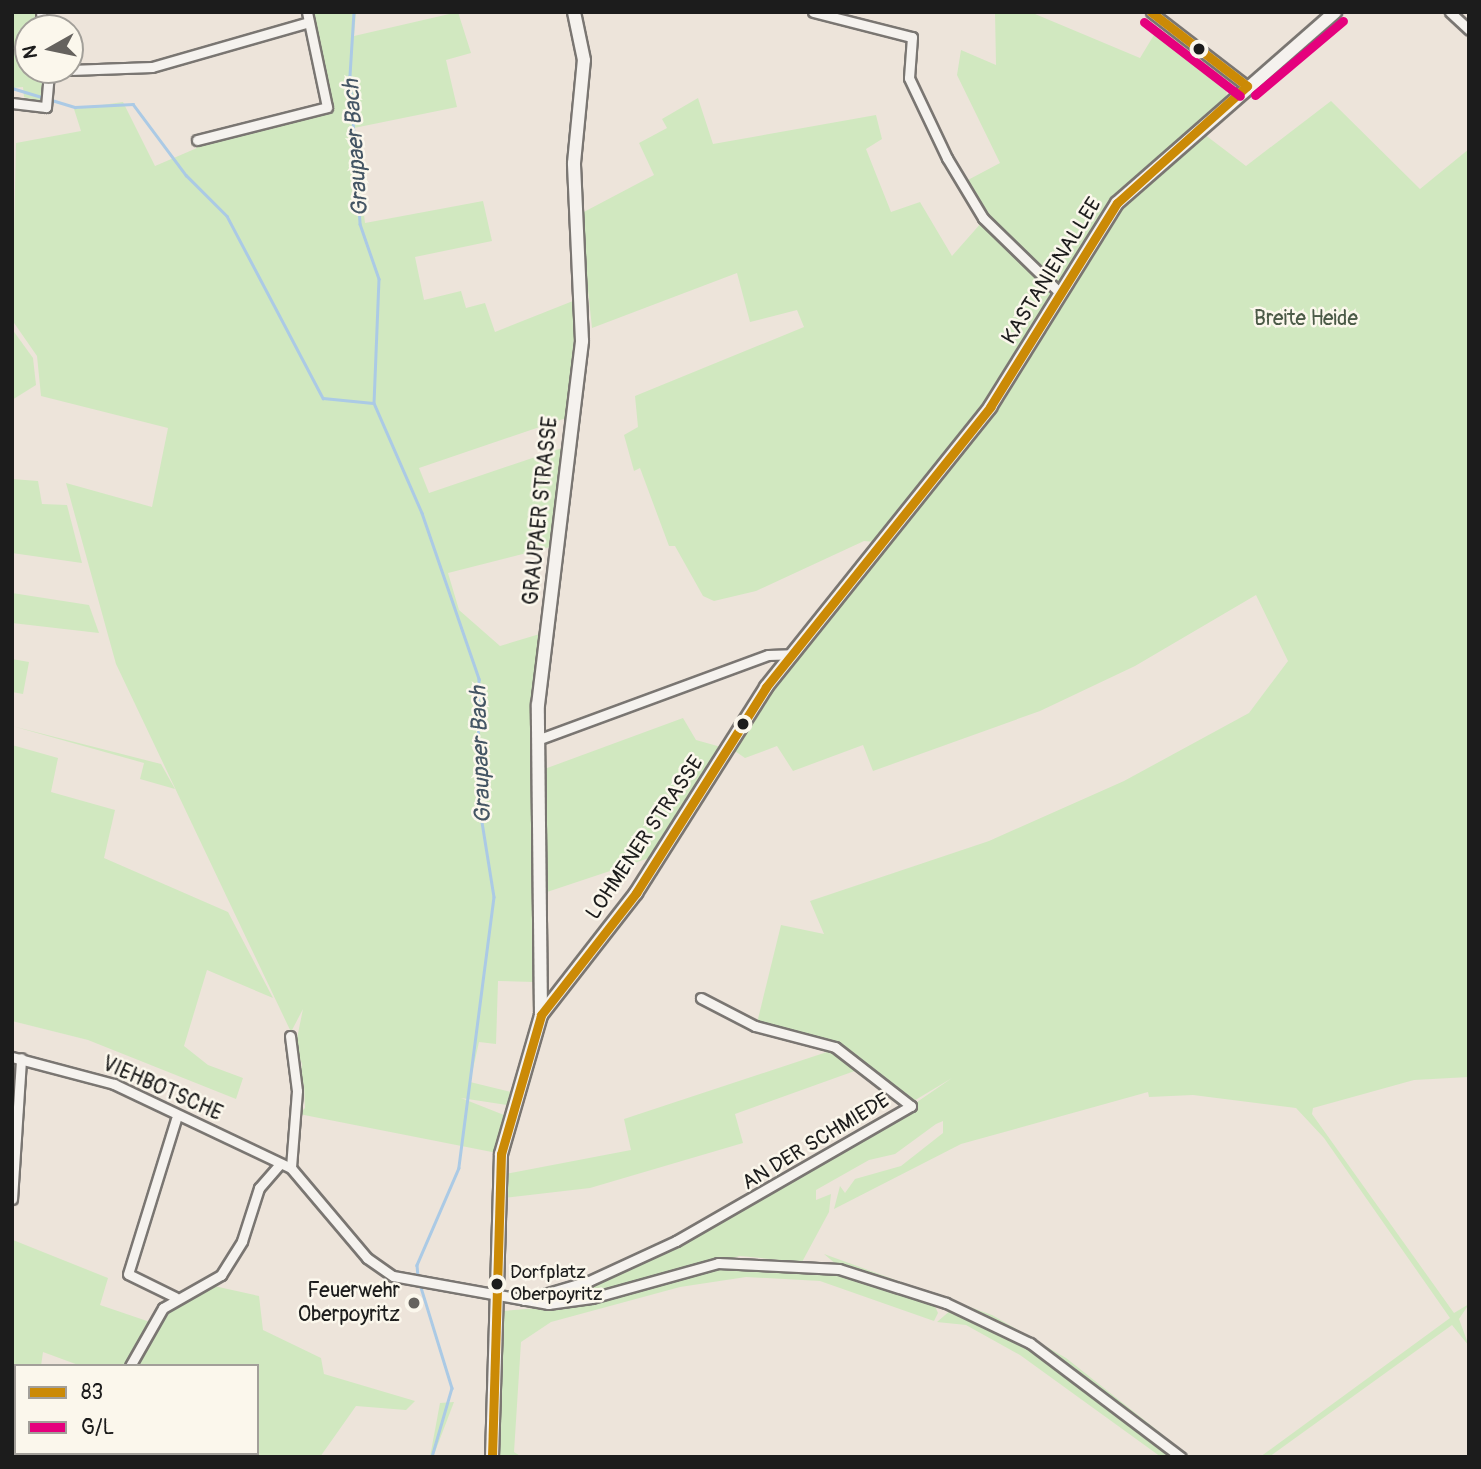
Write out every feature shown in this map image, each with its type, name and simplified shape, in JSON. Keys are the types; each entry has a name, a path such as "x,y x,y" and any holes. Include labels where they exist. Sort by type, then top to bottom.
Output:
{"main road":[{"name":"GRAUPAER STRASSE","path":"541,1015 537,740 582,341 575,163 584,60 574,12"},
{"name":"KASTANIENALLEE","path":"895,524 990,407 1058,291 1117,203 1247,86 1335,12"},
{"name":"LOHMENER STRASSE","path":"492,1457 501,1154 541,1015 636,893 792,654 895,524"}],"street":[{"path":"813,12 912,37 909,78 947,158 983,218 1058,291"},
{"path":"1151,12 1247,86"},
{"path":"1450,12 1469,30"},
{"path":"84,69 152,67 308,17 327,107 197,140"},
{"path":"12,103 46,107 47,84"},
{"path":"537,740 768,655 792,654"},
{"name":"AN DER SCHMIEDE","path":"519,1301 589,1281 676,1241 911,1106 835,1047 755,1026 701,998"},
{"path":"290,1036 298,1091 291,1168 367,1258 393,1276 497,1298 568,1303 718,1263 839,1269 967,1311 1030,1343 1181,1457"},
{"path":"12,1199 17,1058"},
{"name":"VIEHBOTSCHE","path":"17,1058 114,1084 176,1119 291,1168"},
{"path":"175,1297 128,1273 176,1119"},
{"path":"131,1364 152,1322 175,1297 221,1275 237,1252 259,1188 280,1164"}],"green space":[{"path":"12,12 38,12 14,14 14,84 44,84 43,102 24,97 23,87 12,88"},
{"path":"309,12 356,12 354,36 458,12 471,53 446,60 457,107 354,128 365,223 483,201 492,241 415,257 424,300 461,291 466,308 485,303 495,332 578,299 566,418 419,468 429,493 562,448 554,546 448,573 459,610 500,646 543,633 533,772 535,982 498,981 496,1044 479,1042 470,1082 511,1092 507,1105 461,1098 504,1115 497,1153 299,1114 305,1108 304,1084 299,1085 302,1064 295,1048 303,1009 291,1032 116,664 66,483 152,507 168,428 41,396 37,356 12,320 16,143 81,131 74,109 123,102 155,166 197,148 195,143 324,113 330,100"},
{"path":"995,12 1035,14 1140,58 1157,30 1166,36 1170,31 1228,78 1226,98 1114,201 1058,286 987,218 966,181 1000,163 957,75 961,50 996,65"},
{"path":"698,98 713,144 876,115 882,139 866,149 891,212 920,202 952,256 982,222 1053,293 986,405 876,542 864,541 756,591 714,601 703,596 675,546 669,546 640,468 634,471 624,435 638,427 635,396 804,327 797,310 750,322 737,273 592,328 580,214 654,175 639,143 667,128 662,119"},
{"name":"Breite Heide","path":"1331,101 1420,189 1469,149 1469,1077 1414,1080 1313,1108 1312,1114 1454,1313 1469,1304 1459,1319 1469,1346 1452,1325 1269,1457 1260,1457 1450,1318 1324,1138 1296,1108 1193,1095 1149,1097 1148,1092 961,1144 834,1209 840,1186 845,1193 855,1179 901,1166 943,1133 943,1121 936,1124 895,1154 869,1160 816,1190 816,1200 831,1194 829,1212 802,1262 740,1256 591,1296 531,1300 614,1276 712,1225 850,1148 952,1078 912,1102 836,1044 757,1023 781,925 824,934 810,901 989,841 1124,781 1249,713 1288,661 1256,595 1135,666 1040,711 873,771 863,745 793,771 777,746 745,758 732,749 769,690 993,408 1121,204 1200,131 1246,166"},
{"path":"12,329 33,358 36,385 12,400"},
{"path":"12,479 38,481 42,504 67,505 82,563 12,553"},
{"path":"12,593 89,605 99,633 12,623"},
{"path":"12,659 29,662 23,694 12,692"},
{"path":"683,718 696,740 721,747 658,855 544,893 539,771"},
{"path":"12,726 161,764 175,789 140,779 144,763"},
{"path":"12,745 58,758 51,792 115,810 104,858 228,912 273,998 207,970 184,1046 208,1065 243,1078 236,1099 88,1040 12,1021"},
{"path":"833,1050 863,1068 735,1114 743,1143 590,1188 504,1198 505,1174 631,1150 624,1119"},
{"path":"13,1240 108,1278 100,1305 150,1322 128,1364 76,1364 43,1352 41,1364 14,1364 14,1455 40,1457 12,1457"},
{"path":"824,1254 992,1315 1066,1358 1191,1457 1031,1341 913,1289 837,1265"},
{"path":"719,1266 835,1271 933,1302 938,1313 934,1321 820,1281 746,1277 680,1287 551,1322 521,1342 514,1452 522,1457 496,1457 503,1311 550,1307"},
{"path":"214,1286 259,1296 263,1330 321,1358 324,1374 415,1401 406,1410 356,1406 320,1457 238,1457 236,1455 259,1455 259,1364 133,1364 153,1324 178,1300"},
{"path":"952,1309 1028,1345 1176,1457 1161,1457 1020,1355 966,1325 937,1322"},
{"path":"454,1402 433,1457 430,1457 440,1403"}],"waterway":[{"name":"Graupaer Bach","path":"354,12 350,76 360,224 379,279 374,403 422,513 479,679 478,797 494,897 459,1168 417,1265 418,1277"},
{"path":"12,88 75,107 133,104 186,175 227,216 323,398 373,403"},
{"name":"Graupaer Bach","path":"420,1284 452,1388 432,1457"}],"transit line":[{"name":"83","path":"1151,12 1247,86"},
{"name":"G/L","path":"1255,95 1343,21"},
{"name":"G/L","path":"1144,22 1240,96"},
{"name":"83","path":"492,1457 501,1154 541,1015 636,893 766,687 990,407 1117,203 1247,86"}],"place":[{"name":"Dorfplatz Oberpoyritz","path":"497,1284"},
{"name":"Feuerwehr Oberpoyritz","path":"414,1303"}]}
